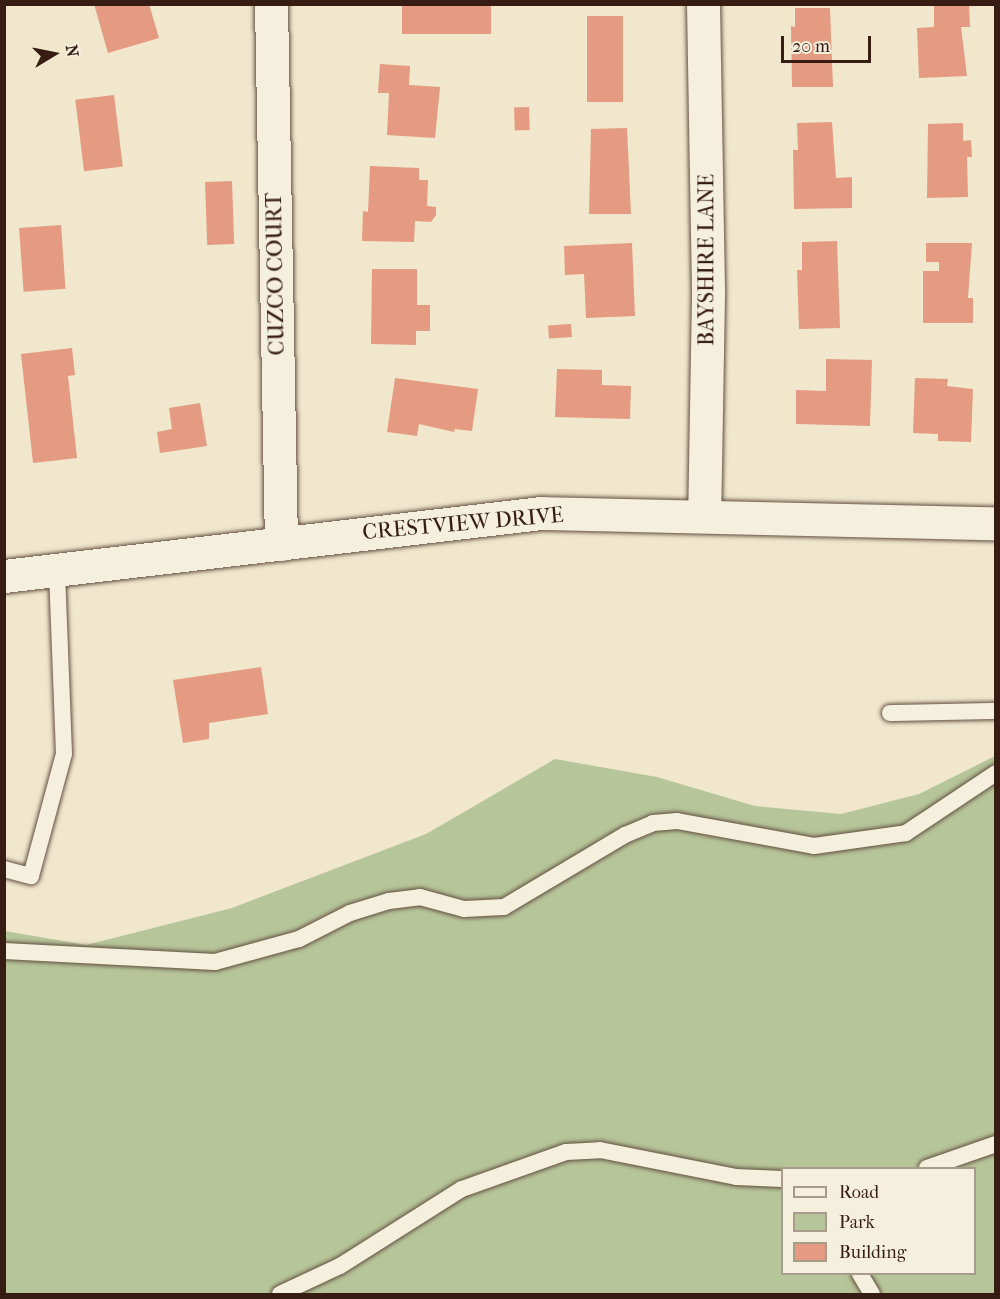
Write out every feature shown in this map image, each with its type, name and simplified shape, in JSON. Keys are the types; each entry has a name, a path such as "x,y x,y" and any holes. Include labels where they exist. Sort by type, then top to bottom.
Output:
{"street":[{"name":"CUZCO COURT","path":"271,4 281,544"},
{"name":"BAYSHIRE LANE","path":"703,4 708,295 704,515"},
{"name":"CRESTVIEW DRIVE","path":"4,576 541,513 704,515 996,524"}],"lane":[{"path":"4,869 32,876 64,754 57,570"},
{"path":"890,713 996,711"},
{"path":"4,951 215,962 299,939 350,913 389,901 420,897 464,909 504,907 626,835 653,823 677,820 814,846 906,833 996,773"},
{"path":"930,1167 996,1144"},
{"path":"280,1294 340,1266 472,1184 566,1152 600,1150 736,1177 781,1179"},
{"path":"861,1275 872,1294"}],"green space":[{"path":"995,756 995,1294 5,1294 5,931 86,945 232,908 426,834 555,759 657,777 755,806 841,814 919,794"}],"building":[{"path":"94,4 149,4 159,38 108,53"},
{"path":"402,4 491,4 491,34 402,34"},
{"path":"934,4 969,4 970,27 961,27 967,76 919,78 917,28 934,27"},
{"path":"795,8 830,8 833,87 792,87 791,26 795,27"},
{"path":"587,16 623,16 623,102 587,102"},
{"path":"380,64 410,66 409,85 440,87 435,138 387,135 389,93 378,93"},
{"path":"114,95 123,166 84,171 75,100"},
{"path":"529,107 530,130 515,131 514,108"},
{"path":"832,122 836,178 852,177 852,208 794,209 793,150 798,150 797,123"},
{"path":"963,123 963,141 971,140 972,157 967,157 968,197 927,198 928,124"},
{"path":"627,128 631,214 589,214 591,129"},
{"path":"370,166 419,168 419,180 428,180 427,206 436,207 436,215 431,222 415,221 414,242 362,241 363,211 368,212"},
{"path":"232,181 234,244 207,245 205,182"},
{"path":"61,225 65,289 24,292 19,228"},
{"path":"837,241 840,328 799,329 797,270 802,270 802,242"},
{"path":"632,243 635,316 586,318 584,274 565,275 564,246"},
{"path":"926,243 972,243 968,298 973,298 973,323 923,323 923,271 939,271 939,262 926,262"},
{"path":"372,269 417,269 417,305 430,305 430,331 416,331 416,345 371,344"},
{"path":"571,324 572,337 549,339 548,326"},
{"path":"72,348 75,375 68,376 77,458 33,463 21,354"},
{"path":"826,359 872,360 870,426 796,424 796,390 826,391"},
{"path":"557,369 602,370 602,385 631,386 630,419 555,417"},
{"path":"395,378 478,389 472,431 455,429 454,432 419,424 417,436 387,432"},
{"path":"915,378 948,379 947,386 973,389 971,442 938,441 938,434 913,433"},
{"path":"200,403 207,446 160,453 157,432 172,429 169,408"},
{"path":"261,667 268,714 209,723 209,739 183,743 173,680"}]}
